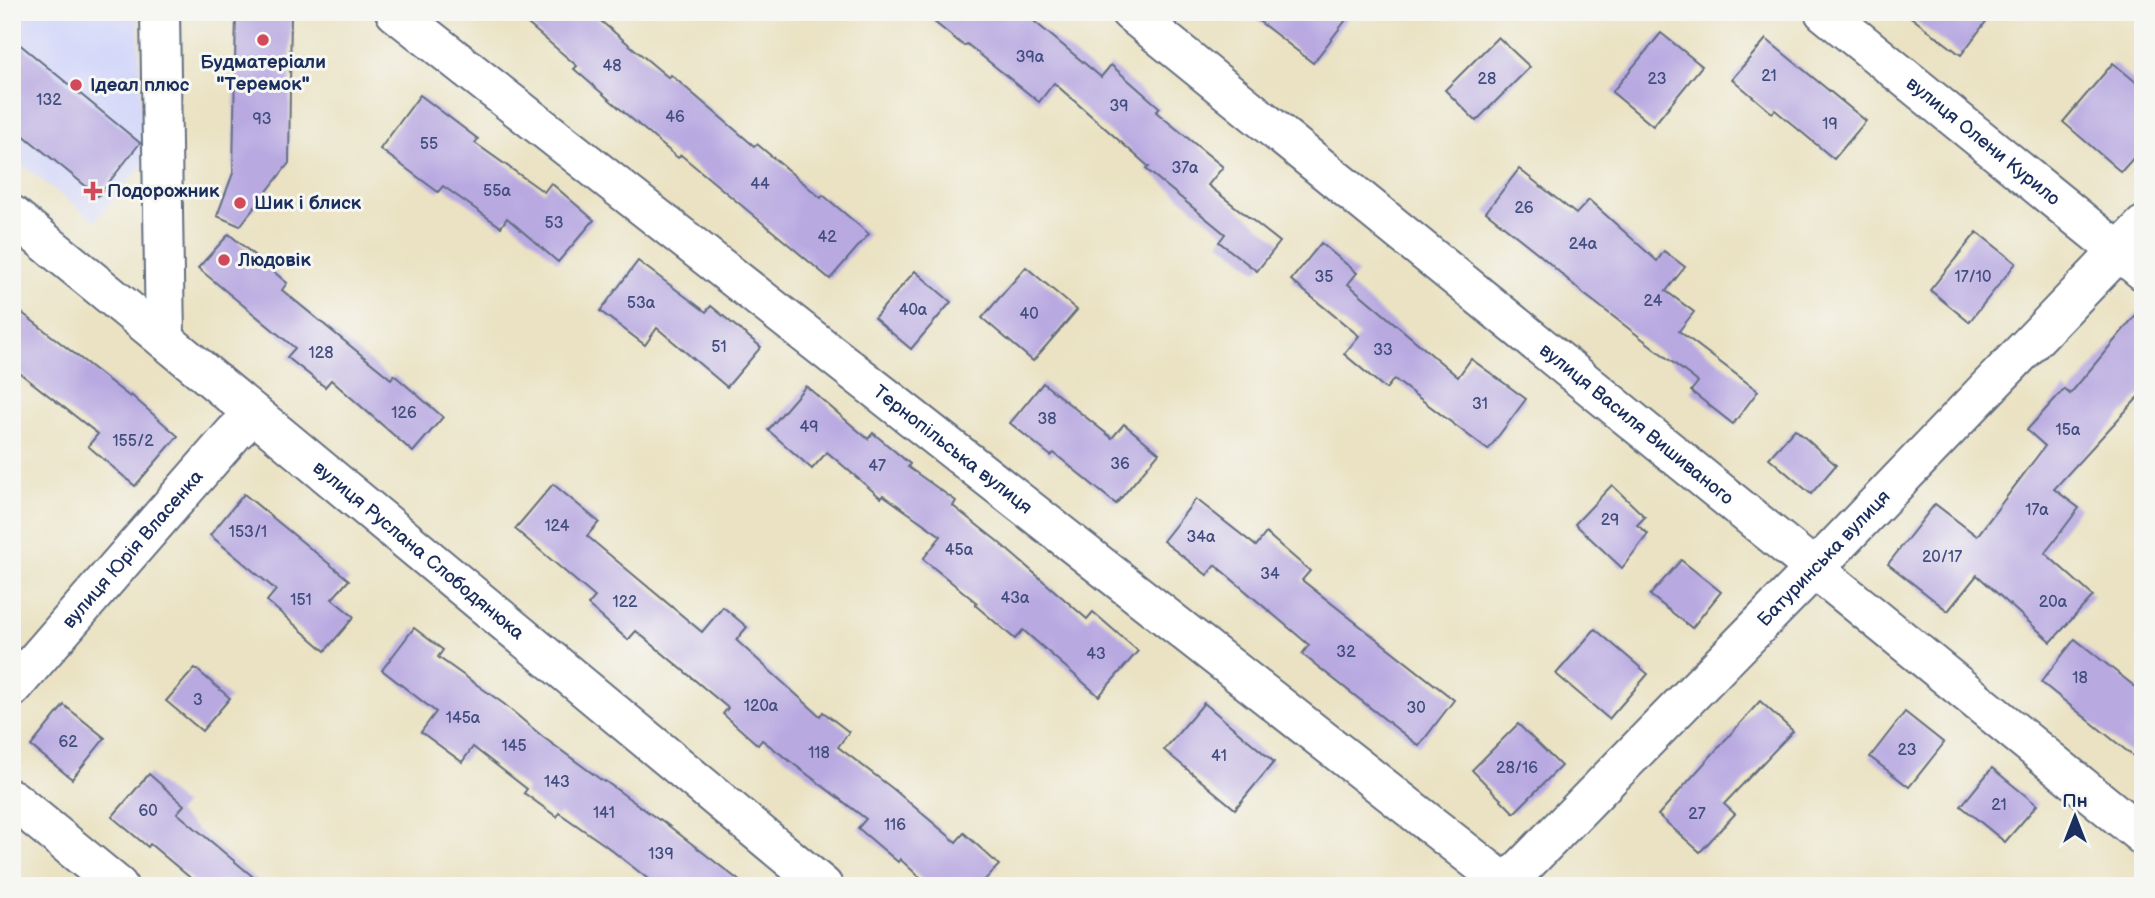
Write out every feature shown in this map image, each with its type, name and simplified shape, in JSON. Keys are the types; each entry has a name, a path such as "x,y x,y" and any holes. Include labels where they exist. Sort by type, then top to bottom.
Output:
{"street":[{"path":"160,12 166,340"},
{"name":"Тернопільська вулиця","path":"396,12 1507,885"},
{"name":"вулиця Василя Вишиваного","path":"1130,12 2143,836"},
{"name":"вулиця Олени Курило","path":"1824,12 2135,250"},
{"name":"вулиця Руслана Слободянюка","path":"12,215 823,886"},
{"name":"Батуринська вулиця","path":"1507,885 1814,569 2135,250"},
{"name":"вулиця Юрія Власенка","path":"12,688 234,433 254,414"},
{"path":"12,799 118,886"}],"shaded area":[{"name":"Ідеал плюс","path":"12,12 138,12 143,165 95,221 12,157"}],"building":[{"path":"236,12 291,12 289,163 240,226 217,216 233,173"},
{"path":"514,12 590,12 669,78 671,75 754,146 757,144 869,234 830,279 681,155 678,158 633,120 574,69 577,66"},
{"path":"922,12 1023,12 1101,77 1111,65 1160,108 1156,112 1223,167 1208,185 1280,242 1257,271 1219,242 1225,234 1146,169 1149,167 1054,83 1039,102"},
{"path":"1247,12 1352,12 1313,63"},
{"path":"1904,12 1993,12 1961,55"},
{"path":"1661,33 1702,66 1653,126 1612,92"},
{"path":"1498,37 1530,67 1476,121 1445,90"},
{"path":"12,38 140,143 98,196 12,126"},
{"path":"1766,39 1866,121 1834,159 1775,110 1772,113 1732,79"},
{"path":"2113,63 2143,88 2143,147 2121,172 2063,122"},
{"path":"420,95 478,139 475,143 544,192 551,183 594,220 558,262 507,218 501,227 443,186 438,192 380,149"},
{"path":"1519,169 1576,214 1589,200 1657,261 1664,251 1685,267 1666,291 1694,312 1679,331 1758,391 1733,424 1691,391 1698,382 1584,294 1486,212"},
{"path":"1977,232 2016,263 1969,322 1930,290"},
{"path":"229,234 287,283 282,290 391,379 394,375 443,417 413,452 331,380 325,387 287,357 295,348 198,268"},
{"path":"1321,243 1357,273 1348,284 1458,377 1471,359 1526,399 1488,450 1394,379 1386,389 1344,354 1359,336 1291,280"},
{"path":"638,261 706,312 711,306 761,347 727,387 657,328 645,345 600,311"},
{"path":"1026,267 1077,310 1033,361 982,318"},
{"path":"915,271 951,302 911,349 874,318"},
{"path":"12,305 130,397 131,395 178,436 135,486 88,446 98,434 12,367"},
{"path":"2143,306 2143,392 2054,489 2079,508 2045,553 2093,596 2051,642 1977,575 1948,611 1888,564 1935,504 1977,536 2045,446 2027,430 2064,389 2070,394"},
{"path":"1043,383 1112,438 1124,424 1159,453 1116,504 1054,453 1051,456 1010,423"},
{"path":"806,386 868,439 873,433 910,464 908,467 956,501 953,506 1087,619 1093,612 1138,651 1099,696 1023,630 1015,639 975,605 977,603 923,559 941,536 883,495 881,498 827,452 812,469 768,430"},
{"path":"1795,429 1836,465 1811,494 1769,458"},
{"path":"553,484 599,522 587,536 702,632 723,607 747,627 736,640 820,716 823,712 849,732 838,747 956,842 964,833 999,865 979,886 929,886 900,859 898,862 858,828 866,819 762,740 758,745 723,714 728,708 636,631 628,640 588,605 595,597 515,529"},
{"path":"1612,485 1645,517 1637,525 1648,534 1622,568 1575,524"},
{"path":"244,494 349,580 332,599 354,617 325,651 267,601 276,590 210,535"},
{"path":"1196,499 1256,546 1266,533 1310,571 1302,580 1454,700 1419,746 1302,654 1309,645 1215,565 1207,575 1163,541"},
{"path":"1681,560 1721,592 1692,628 1650,595"},
{"path":"414,628 443,650 438,657 504,704 604,782 660,819 746,886 657,886 605,845 559,813 557,817 524,793 527,789 473,747 462,762 421,732 436,712 382,670"},
{"path":"1595,629 1648,674 1609,719 1556,674"},
{"path":"2075,639 2143,693 2143,764 2041,682"},
{"path":"195,668 230,698 202,731 166,701"},
{"path":"1760,701 1793,731 1724,804 1735,814 1700,852 1658,815"},
{"path":"1204,703 1274,762 1235,809 1164,750"},
{"path":"64,705 105,738 72,779 31,746"},
{"path":"1905,712 1944,743 1909,787 1870,757"},
{"path":"1518,724 1561,766 1514,813 1472,770"},
{"path":"1992,768 2037,805 2005,842 1961,806"},
{"path":"149,774 184,805 177,813 264,886 200,886 150,844 148,847 112,817"}],"place":[{"name":"Будматеріали \"Теремок\"","path":"263,40"},
{"name":"Ідеал плюс","path":"76,85"},
{"name":"Подорожник","path":"93,191"},
{"name":"Шик і блиск","path":"240,203"},
{"name":"Людовік","path":"224,260"}]}
